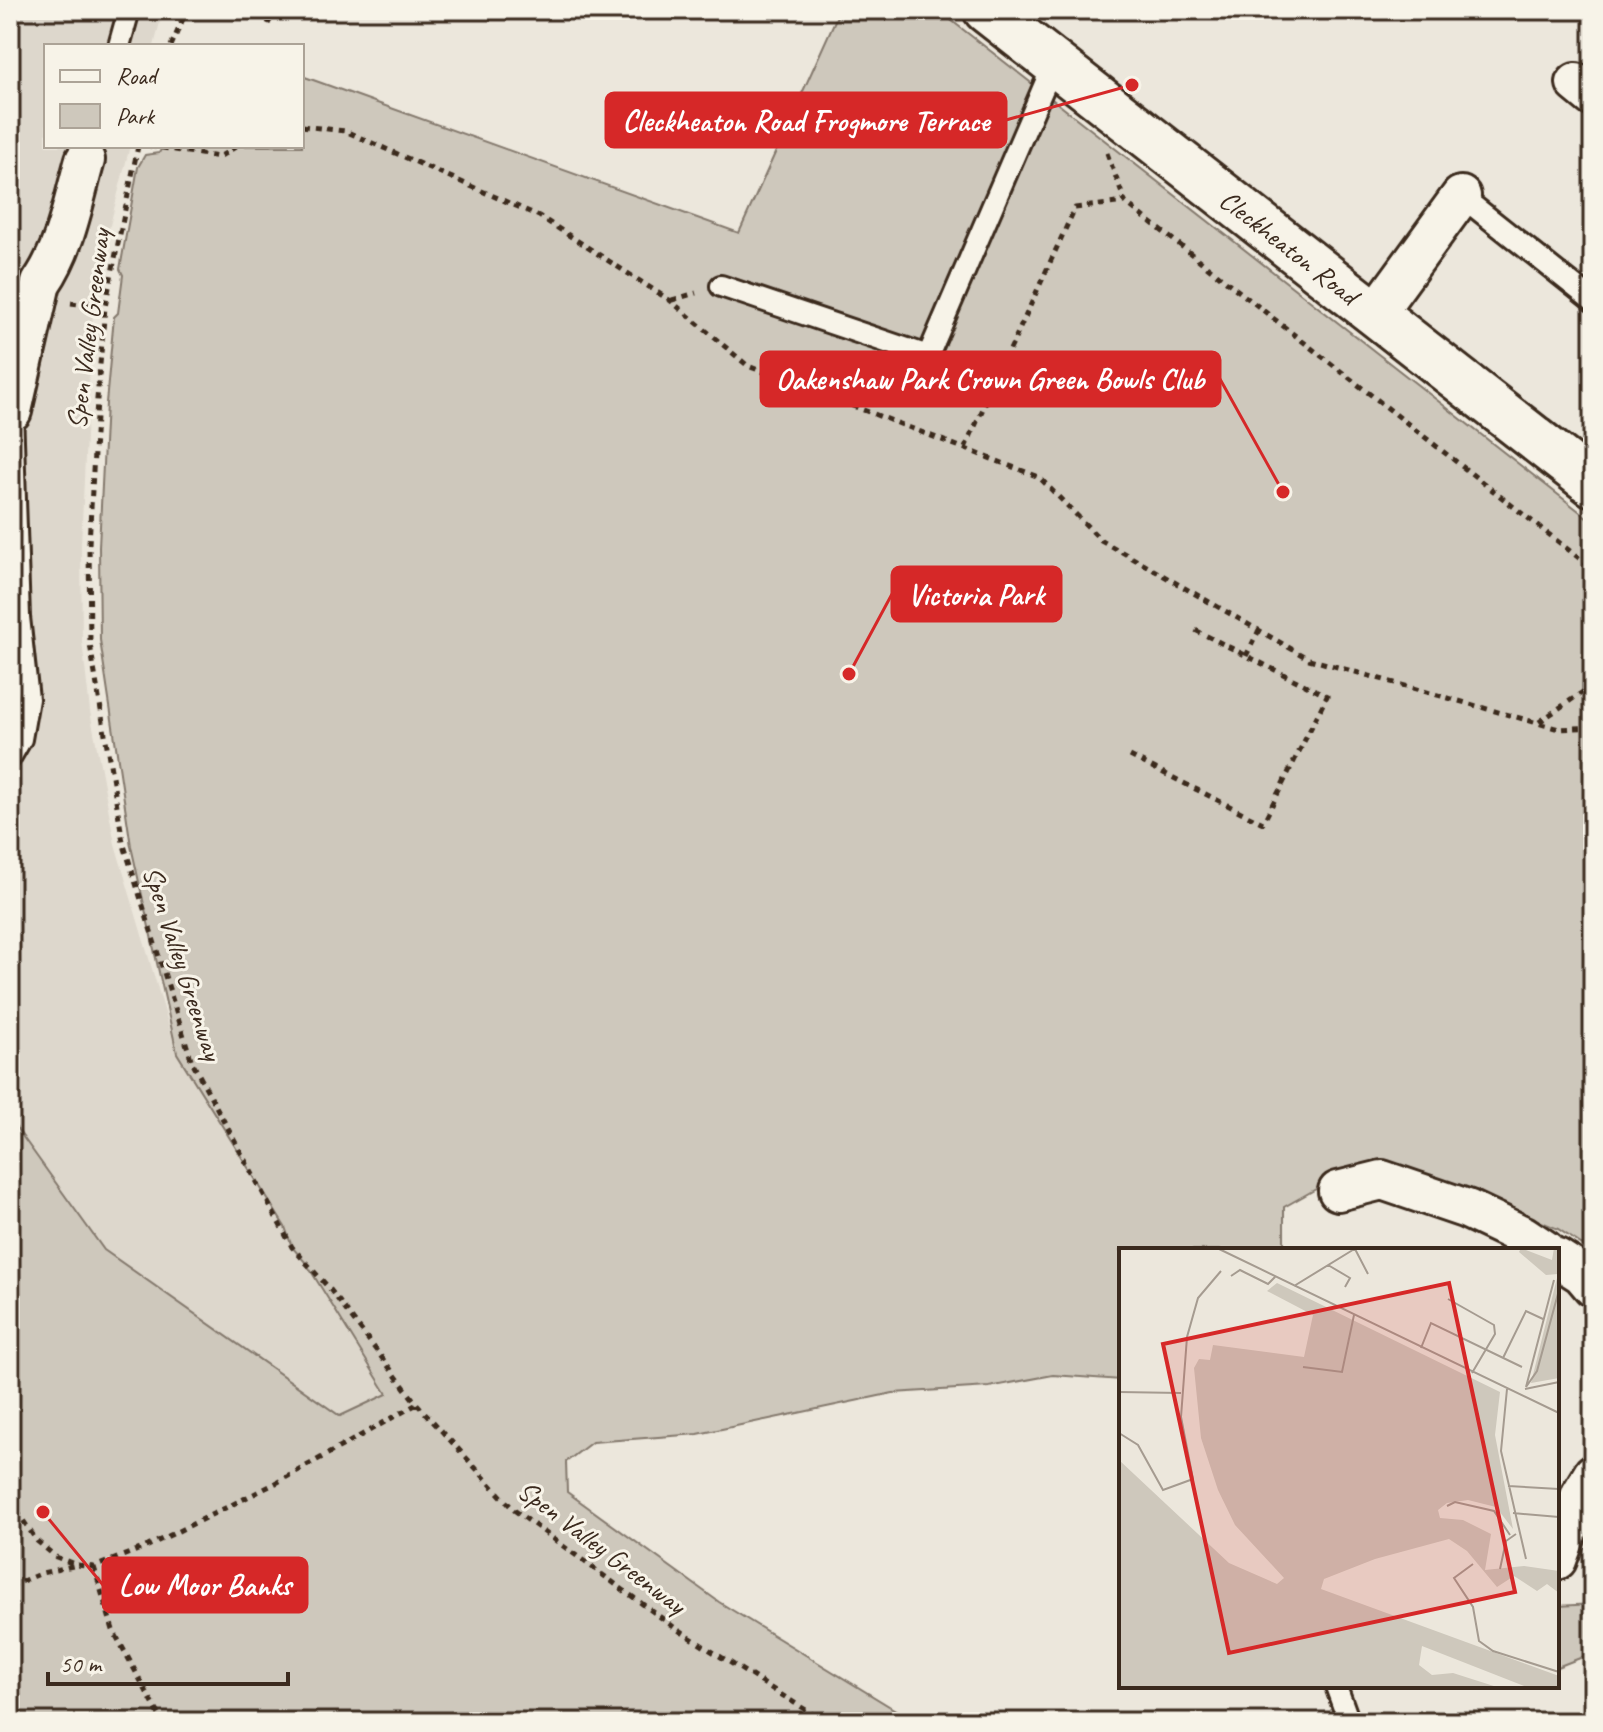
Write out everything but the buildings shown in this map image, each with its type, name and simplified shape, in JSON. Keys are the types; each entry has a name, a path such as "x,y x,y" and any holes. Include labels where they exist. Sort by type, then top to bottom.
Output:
{"street":[{"name":"Cleckheaton Road","path":"986,10 1593,484"},
{"path":"12,411 25,280 53,266 87,153"},
{"path":"1375,314 1461,196"},
{"path":"1338,1191 1382,1180 1467,1209 1542,1248"},
{"path":"1559,1259 1582,1274 1593,1287"},
{"path":"1559,1554 1581,1494 1593,1474"}],"lane":[{"path":"120,44 129,10"},
{"path":"721,286 928,356 1054,63"},
{"path":"1461,196 1593,301"},
{"path":"10,758 21,739 28,699 19,617 12,411"},
{"path":"1337,1688 1349,1722"}],"path":[{"path":"172,44 187,10"},
{"path":"268,24 275,10"},
{"path":"304,126 345,131 539,216 671,301 748,366 1039,477 1101,540 1309,659 1559,729 1593,727"},
{"name":"Spen Valley Greenway","path":"138,148 105,307 89,544 90,644 123,842 192,1062 292,1247 329,1288 417,1404 514,1510 678,1630 825,1722"},
{"path":"163,148 219,157 234,148"},
{"path":"965,448 1075,208 1125,202 1593,569"},
{"path":"1130,756 1188,782 1263,823 1327,696 1195,630"},
{"path":"1249,658 1259,630"},
{"path":"1538,723 1593,685"},
{"path":"10,1501 37,1541 56,1557 94,1567 148,1546 276,1483 417,1404"},
{"path":"10,1586 42,1573 77,1565"},
{"path":"94,1567 113,1630 163,1722"}],"shaded area":[{"path":"10,10 167,10 161,18 154,44 44,44 44,148 129,148 109,229 91,328 81,545 82,641 90,711 115,844 177,1053 387,1394 340,1416 104,1249 10,1119"}],"green space":[{"path":"831,10 938,10 1593,522 1593,1252 1558,1229 1456,1186 1341,1175 1284,1207 1284,1248 1119,1248 1119,1380 1053,1375 989,1387 893,1393 698,1434 592,1442 566,1462 567,1492 719,1602 915,1722 10,1722 10,1119 104,1250 340,1416 387,1394 306,1263 292,1247 285,1227 177,1053 131,846 100,640 99,547 114,317 118,313 123,275 120,269 138,167 145,155 159,153 162,148 304,148 304,77 739,233 837,16"},
{"path":"1593,1604 1593,1653 1559,1666 1559,1606"}],"place":[{"name":"Cleckheaton Road Frogmore Terrace","path":"1132,85"},
{"name":"Oakenshaw Park Crown Green Bowls Club","path":"1283,492"},
{"name":"Victoria Park","path":"849,674"},
{"name":"Low Moor Banks","path":"43,1512"}]}
